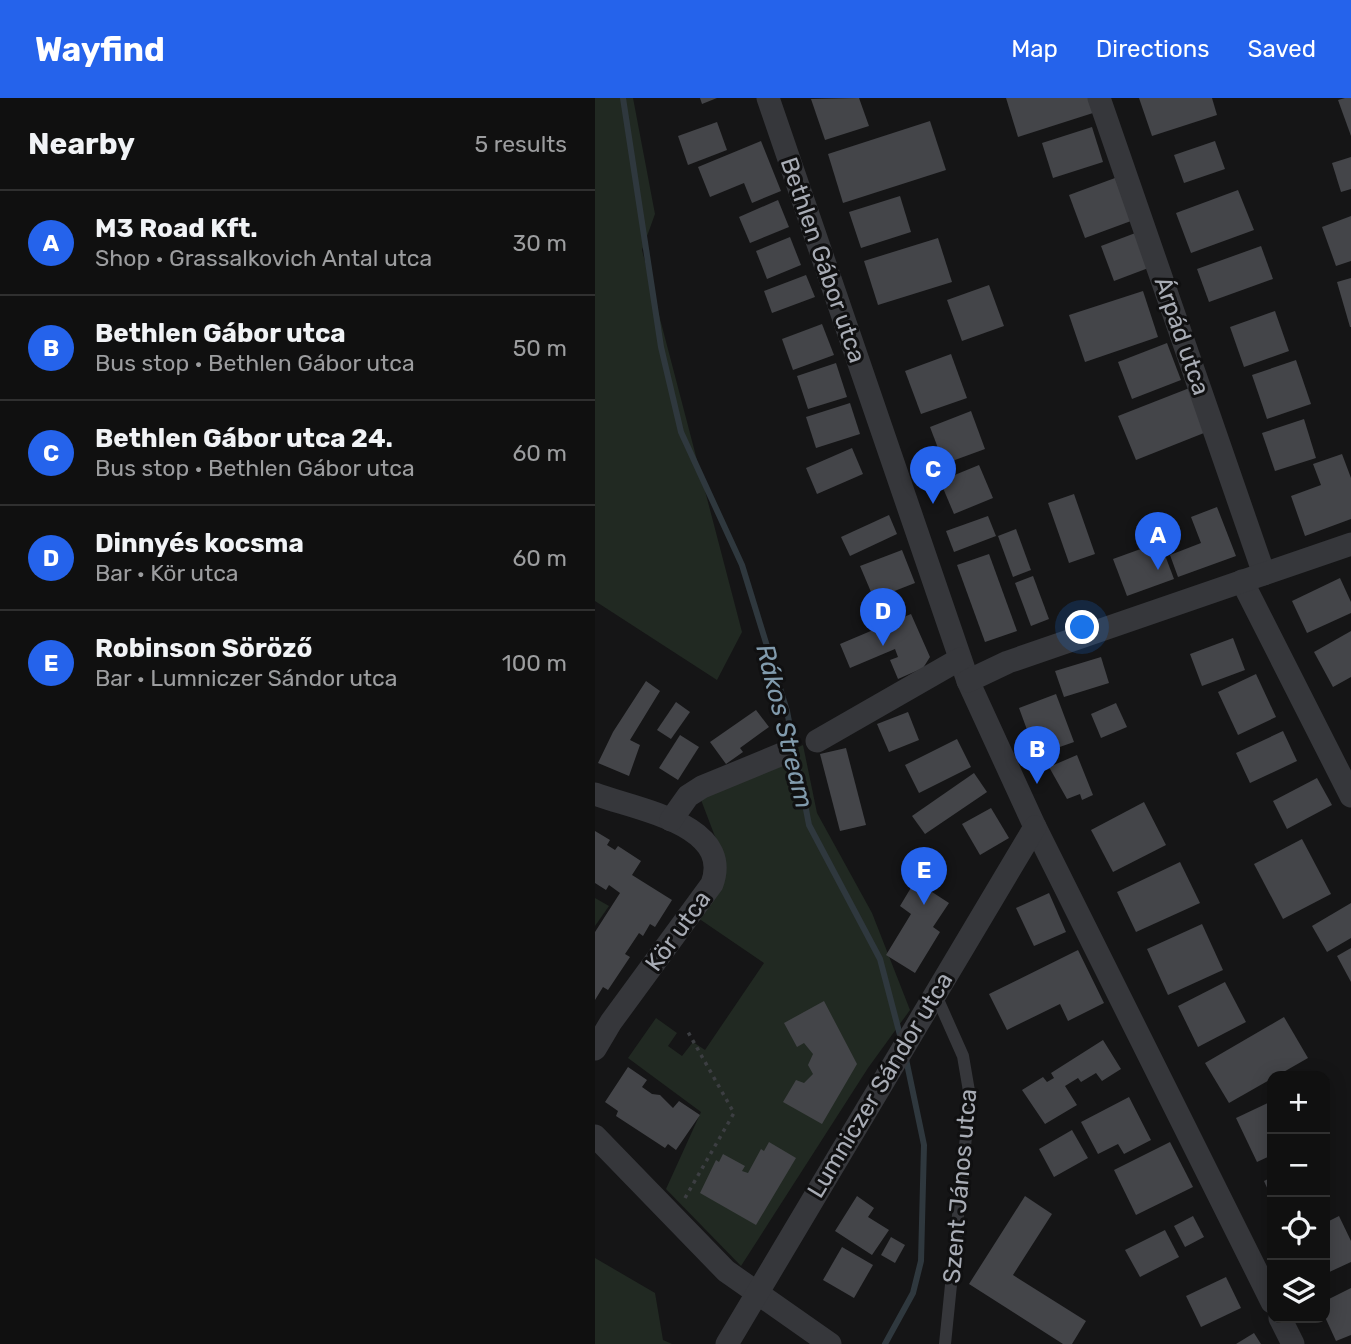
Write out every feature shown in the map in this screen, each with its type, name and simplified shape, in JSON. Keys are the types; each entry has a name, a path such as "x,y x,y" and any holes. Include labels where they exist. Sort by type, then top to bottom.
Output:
{"street":[{"name":"Bethlen Gábor utca","path":"768,98 968,681 1035,827 1267,1292"},
{"name":"Árpád utca","path":"1099,98 1253,578 1351,796"},
{"path":"968,681 1008,662 1351,544"},
{"path":"817,741 960,659"},
{"path":"671,820 688,796 702,787 787,752"},
{"name":"Kör utca","path":"595,794 671,820 708,843 716,859 716,873 712,884 595,1049"},
{"name":"Lumniczer Sándor utca","path":"727,1344 1035,827"},
{"path":"595,1136 712,1257 757,1294 830,1344"},
{"path":"1282,1323 1293,1344"}],"lane":[{"name":"Szent János utca","path":"935,993 963,1056 971,1097 945,1344"}],"path":[{"path":"674,1218 734,1112 688,1032"}],"shaded area":[{"path":"595,98 633,98 655,214 642,250 742,632 717,680 595,601"},
{"path":"803,745 817,813 872,913 910,1010 868,1068 741,1266 666,1189 701,1112 628,1058 656,1018 677,1033 668,1046 682,1056 693,1042 705,1050 764,963 698,918 719,847 698,792"},
{"path":"595,898 609,906 595,926"},
{"path":"595,1258 655,1293 663,1340 672,1344 595,1344"}],"building":[{"path":"700,98 717,98 702,104"},
{"path":"859,98 869,126 825,140 811,99"},
{"path":"1006,98 1088,98 1093,113 1018,137"},
{"path":"1139,98 1212,98 1217,115 1152,136"},
{"path":"1351,98 1351,136 1338,100"},
{"path":"930,121 946,170 843,203 828,154"},
{"path":"717,122 727,150 688,165 678,136"},
{"path":"1092,127 1103,162 1053,178 1042,143"},
{"path":"761,141 781,191 752,203 744,183 710,197 698,167"},
{"path":"1215,141 1225,169 1184,183 1174,155"},
{"path":"1351,157 1351,189 1341,192 1332,163"},
{"path":"1115,178 1131,221 1085,238 1069,195"},
{"path":"1238,190 1254,230 1191,253 1176,213"},
{"path":"900,196 911,232 861,248 849,212"},
{"path":"778,200 789,227 750,243 739,217"},
{"path":"1351,216 1351,261 1336,266 1322,227"},
{"path":"1138,232 1151,267 1114,281 1101,246"},
{"path":"790,237 801,265 767,279 756,251"},
{"path":"938,238 952,282 878,305 864,261"},
{"path":"1261,246 1273,279 1209,302 1197,269"},
{"path":"806,275 815,297 772,313 764,291"},
{"path":"1351,278 1351,327 1350,327 1337,282"},
{"path":"989,285 1004,326 962,341 947,300"},
{"path":"1143,291 1158,337 1085,362 1069,315"},
{"path":"1275,311 1289,351 1244,367 1230,327"},
{"path":"822,324 834,355 793,370 782,339"},
{"path":"1167,343 1181,380 1132,399 1118,362"},
{"path":"951,354 967,398 921,414 905,371"},
{"path":"1296,360 1311,404 1267,419 1252,375"},
{"path":"836,363 847,397 808,409 797,376"},
{"path":"1192,387 1209,431 1136,460 1118,416"},
{"path":"850,403 860,434 816,448 806,417"},
{"path":"971,411 985,449 944,464 930,427"},
{"path":"1304,419 1316,458 1275,471 1262,433"},
{"path":"852,448 863,474 817,494 806,468"},
{"path":"1342,454 1351,478 1351,519 1305,536 1291,496 1321,485 1313,464"},
{"path":"979,465 993,498 954,514 940,481"},
{"path":"1074,494 1095,554 1069,563 1048,503"},
{"path":"1217,507 1236,556 1178,577 1170,555 1201,543 1191,517"},
{"path":"889,515 897,534 850,556 841,537"},
{"path":"988,516 996,536 954,552 946,531"},
{"path":"1016,529 1031,570 1013,577 998,536"},
{"path":"1160,542 1174,579 1127,596 1113,559"},
{"path":"902,550 915,583 874,599 860,566"},
{"path":"989,554 1017,631 985,642 957,565"},
{"path":"1033,576 1049,619 1031,626 1015,583"},
{"path":"1340,578 1351,602 1351,613 1307,633 1292,601"},
{"path":"911,614 930,657 923,668 898,679 890,660 898,657 895,649 850,668 840,644"},
{"path":"1351,631 1351,677 1333,687 1314,652"},
{"path":"1233,638 1245,670 1202,686 1190,654"},
{"path":"1101,657 1109,683 1064,697 1055,671"},
{"path":"1256,674 1276,717 1238,735 1218,692"},
{"path":"646,681 660,691 630,740 640,745 629,776 598,763 613,732"},
{"path":"1056,694 1074,742 1054,749 1050,739 1033,746 1019,708"},
{"path":"676,702 690,712 671,739 657,730"},
{"path":"1116,703 1127,727 1101,738 1091,714"},
{"path":"756,710 769,727 740,748 743,752 726,764 710,742"},
{"path":"908,712 919,740 889,752 877,724"},
{"path":"1283,731 1297,761 1250,783 1236,753"},
{"path":"680,735 699,747 678,780 659,768"},
{"path":"957,739 971,767 919,793 905,765"},
{"path":"846,748 866,825 840,831 820,754"},
{"path":"1077,755 1093,795 1082,800 1080,794 1067,799 1049,767"},
{"path":"974,773 987,792 925,834 912,816"},
{"path":"1317,778 1332,805 1287,829 1273,801"},
{"path":"1144,802 1166,845 1113,872 1091,830"},
{"path":"991,808 1009,838 980,855 962,824"},
{"path":"595,831 610,840 607,845 615,850 618,846 641,861 632,875 672,900 655,927 650,924 643,936 639,933 625,954 630,957 608,990 603,987 595,1000 595,932 620,893 609,885 606,890 595,883"},
{"path":"1302,839 1331,894 1283,919 1254,864"},
{"path":"1180,862 1200,903 1136,932 1117,892"},
{"path":"915,881 949,903 933,927 940,932 915,973 886,955 911,914 900,906"},
{"path":"1049,893 1066,932 1034,946 1016,908"},
{"path":"1351,903 1351,938 1327,952 1312,926"},
{"path":"1202,924 1223,970 1168,995 1147,949"},
{"path":"1351,948 1351,982 1337,956"},
{"path":"1078,950 1104,1003 1068,1021 1060,1004 1007,1030 989,994"},
{"path":"1225,982 1246,1022 1198,1047 1178,1006"},
{"path":"824,1001 857,1064 822,1124 783,1102 796,1080 804,1083 813,1074 808,1065 813,1054 804,1043 797,1047 784,1023"},
{"path":"1284,1017 1308,1058 1285,1071 1267,1071 1267,1081 1229,1103 1205,1063"},
{"path":"1103,1040 1121,1069 1102,1081 1096,1073 1081,1082 1078,1078 1065,1086 1077,1105 1045,1124 1022,1090 1043,1077 1047,1082 1054,1078 1051,1073"},
{"path":"628,1067 647,1080 642,1087 652,1094 660,1095 673,1108 679,1101 700,1115 676,1150 668,1144 665,1148 616,1116 618,1111 605,1102"},
{"path":"1129,1097 1151,1140 1124,1154 1118,1144 1098,1154 1081,1122"},
{"path":"1267,1103 1267,1157 1257,1162 1236,1118"},
{"path":"1072,1130 1088,1158 1054,1177 1039,1149"},
{"path":"769,1142 796,1158 756,1225 700,1193 716,1160 719,1162 723,1154 745,1166 742,1171 748,1173 761,1149 764,1151"},
{"path":"1170,1142 1193,1187 1136,1215 1114,1170"},
{"path":"857,1196 874,1208 868,1217 889,1230 872,1255 835,1231"},
{"path":"1025,1196 1052,1214 1013,1275 1086,1321 1072,1344 1063,1344 969,1284"},
{"path":"1193,1216 1204,1237 1185,1247 1174,1226"},
{"path":"1339,1216 1351,1241 1351,1262 1330,1272 1330,1260 1330,1220"},
{"path":"1165,1230 1179,1257 1140,1277 1125,1250"},
{"path":"891,1237 905,1245 895,1263 881,1255"},
{"path":"842,1247 873,1265 854,1298 823,1280"},
{"path":"1226,1277 1241,1308 1201,1327 1186,1296"},
{"path":"1351,1288 1351,1335 1336,1341 1328,1323 1330,1323 1330,1298"},
{"path":"1254,1333 1261,1344 1236,1344"}],"waterway":[{"name":"Rákos Stream","path":"623,98 661,347 681,432 742,565 787,711 809,825 880,959 901,1039"},
{"name":"Rákos Stream","path":"885,1344 913,1293 921,1261 924,1145 906,1059"}],"place":[{"name":"Bethlen Gábor utca 24.","path":"933,504"},
{"name":"M3 Road Kft.","path":"1158,570"},
{"name":"Dinnyés kocsma","path":"883,646"},
{"name":"Bethlen Gábor utca","path":"1037,784"},
{"name":"Robinson Söröző","path":"924,905"}]}
